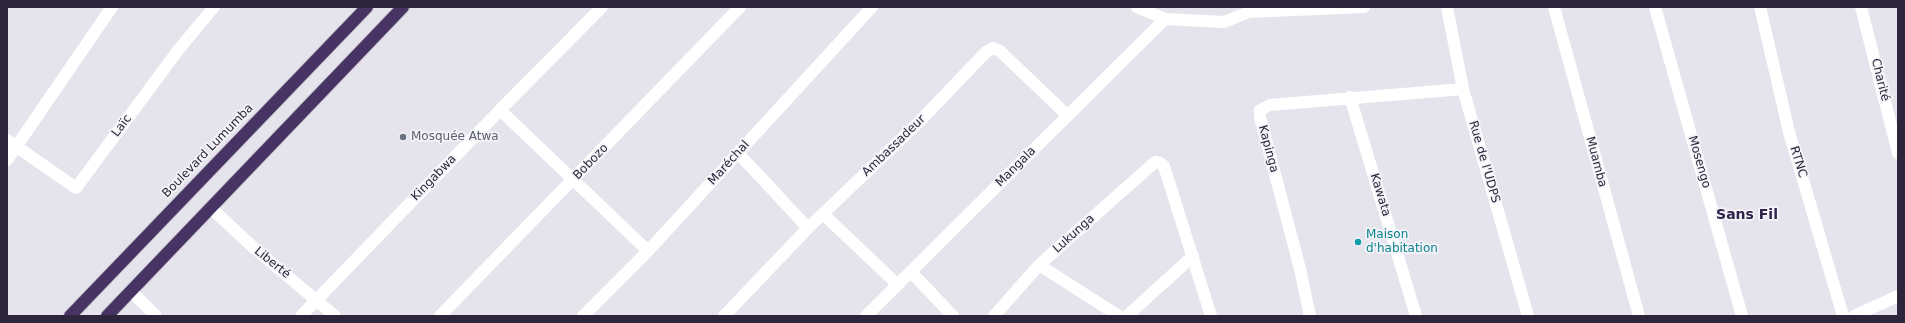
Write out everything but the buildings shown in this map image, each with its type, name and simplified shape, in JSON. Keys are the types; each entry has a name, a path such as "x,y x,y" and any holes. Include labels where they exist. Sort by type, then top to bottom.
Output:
{"highway":[{"name":"Boulevard Lumumba","path":"70,316 367,7"},
{"path":"107,316 402,7"}],"street":[{"path":"7,160 12,143 112,7"},
{"name":"Laïc","path":"12,143 76,188 179,49 214,7"},
{"name":"Kingabwa","path":"301,316 602,7"},
{"name":"Bobozo","path":"440,316 740,7"},
{"name":"Maréchal","path":"583,316 648,251 872,7"},
{"path":"1137,7 1165,19 1224,22 1248,9 1364,7"},
{"name":"Rue de l'UDPS","path":"1446,7 1463,89 1528,316"},
{"name":"Muamba","path":"1554,7 1639,316"},
{"name":"RTNC","path":"1760,7 1789,132 1843,316"},
{"name":"Charité","path":"1861,7 1898,153"},
{"name":"Mosengo","path":"1655,8 1742,316"},
{"name":"Mangala","path":"866,316 1165,19"},
{"name":"Ambassadeur","path":"724,316 808,228 918,123 986,52 992,48 1000,51 1067,115"},
{"name":"Kapinga","path":"1310,316 1300,269 1260,117 1260,110 1270,105 1350,97 1463,89"},
{"name":"Kawata","path":"1350,97 1416,316"},
{"path":"500,110 648,251"},
{"path":"738,152 808,228"},
{"name":"Lukunga","path":"994,316 1039,265 1155,162 1164,166 1193,256"},
{"name":"Liberté","path":"211,208 254,248 317,299 335,316"},
{"path":"823,214 898,285"},
{"path":"1127,316 1193,256 1211,316"},
{"path":"1039,265 1119,316"},
{"path":"911,272 953,316"},
{"path":"131,291 156,316"},
{"path":"1854,316 1898,296"}],"place":[{"name":"Mosquée Atwa","path":"403,137"},
{"name":"Maison d'habitation","path":"1358,242"}],"district":[{"name":"Sans Fil","path":"1747,215"}]}
